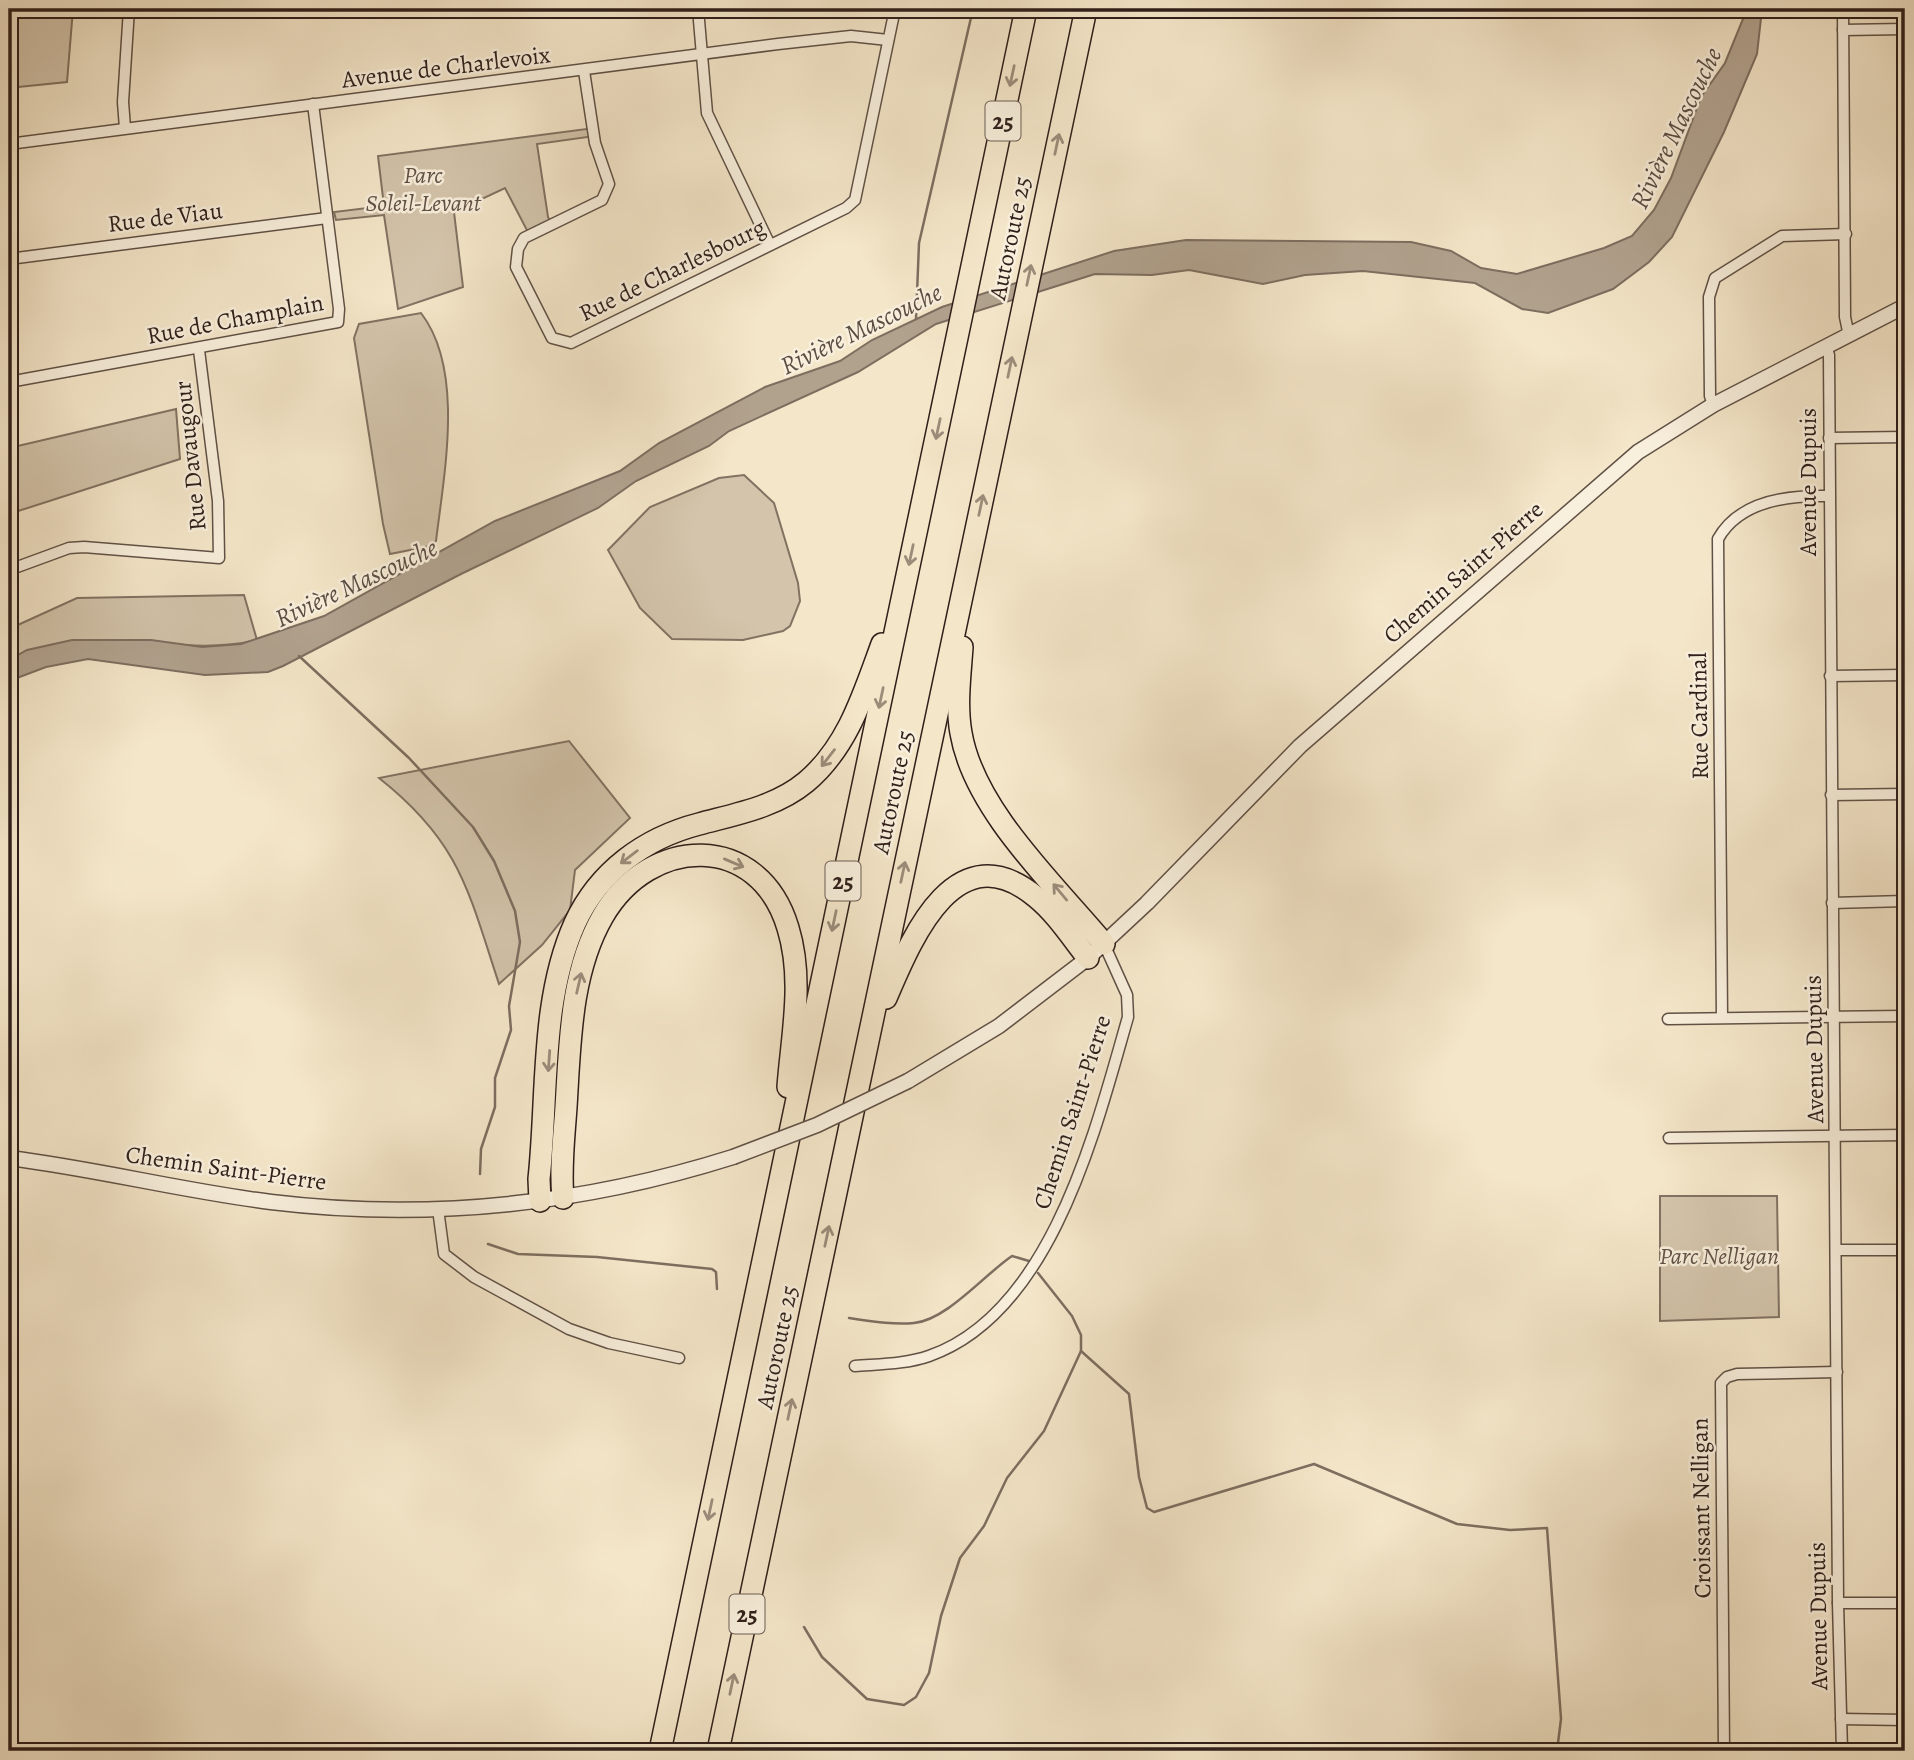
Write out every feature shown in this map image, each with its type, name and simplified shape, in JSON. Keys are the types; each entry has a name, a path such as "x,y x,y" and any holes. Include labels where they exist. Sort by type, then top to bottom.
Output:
{"highway":[{"name":"Autoroute 25","path":"660,1751 1026,9"},
{"name":"Autoroute 25","path":"718,1751 1086,9"},
{"path":"968,565 958,700 960,731 968,762 977,784 995,814 1096,951"},
{"path":"540,1201 539,1179 556,988 570,936 590,897 615,868 644,846 685,828 778,800 817,772 838,746 856,712 905,583"},
{"path":"563,1198 573,1023 579,982 589,946 602,917 626,887 657,864 688,855 718,857 748,869 771,892 788,927 795,966 796,1001 780,1179"},
{"path":"869,1035 926,915 943,895 971,880 999,879 1029,891 1096,951"}],"street":[{"path":"125,128 123,102 129,9"},
{"path":"147,9 186,9"},
{"path":"698,9 707,113 770,245"},
{"name":"Rue de Charlesbourg","path":"584,71 596,143 609,184 602,200 524,238 516,258 516,267 552,338 571,343 846,208 855,200 895,9"},
{"path":"1843,9 1846,323 1849,336"},
{"path":"1843,30 1905,29"},
{"name":"Avenue de Charlevoix","path":"9,144 850,36 888,40"},
{"name":"Rue de Champlain","path":"9,382 338,323 339,309 313,104"},
{"name":"Rue de Viau","path":"9,259 327,218"},
{"path":"1713,405 1710,396 1709,298 1715,278 1782,236 1846,234"},
{"name":"Chemin Saint-Pierre","path":"9,1158 271,1202 372,1209 438,1209 540,1201 633,1184 733,1157 817,1125 908,1082 999,1026 1096,951 1277,768 1367,685 1629,459 1713,405 1905,306"},
{"name":"Avenue Dupuis","path":"1826,347 1829,355 1838,1603 1842,1751"},
{"name":"Rue Davaugour","path":"9,570 69,548 84,547 219,558 218,501 199,350"},
{"path":"1829,438 1905,437"},
{"name":"Rue Cardinal","path":"1723,1017 1718,539 1726,525 1774,500 1792,495 1828,496"},
{"path":"1830,676 1905,675"},
{"path":"1831,795 1905,794"},
{"path":"1832,902 1905,901"},
{"path":"1096,951 1112,964"},
{"name":"Chemin Saint-Pierre","path":"855,1366 922,1358 961,1340 1000,1306 1047,1244 1071,1197 1128,1017 1127,995 1112,964 1096,951"},
{"path":"1668,1019 1905,1016"},
{"path":"1669,1138 1905,1135"},
{"path":"438,1209 444,1254 466,1272 537,1312 587,1336 679,1358"},
{"path":"1836,1250 1905,1250"},
{"name":"Croissant Nelligan","path":"1724,1751 1721,1383 1727,1377 1737,1374 1837,1372"},
{"path":"1838,1603 1905,1603"},
{"path":"1842,1719 1905,1720"}],"green space":[{"path":"9,9 73,9 67,82 9,88"},
{"name":"Parc Soleil-Levant","path":"594,128 595,136 537,144 548,217 553,226 531,238 505,188 454,212 463,287 398,309 384,215 336,220 334,212 384,206 378,156"},
{"path":"421,313 435,336 443,363 447,393 446,454 436,541 430,546 390,554 354,338 359,324"},
{"path":"176,409 180,459 9,514 9,448"},
{"path":"744,475 774,503 798,583 800,601 790,626 783,631 743,640 672,639 640,608 608,550 650,507 719,478"},
{"path":"244,595 257,640 195,646 102,640 71,642 40,648 9,660 9,629 77,598"},
{"path":"569,741 630,818 575,870 570,910 542,945 499,984 479,921 458,870 428,824 379,778"},
{"name":"Parc Nelligan","path":"1660,1196 1777,1196 1779,1317 1660,1321"}],"shaded area":[{"name":"Rivière Mascouche","path":"1747,9 1762,9 1757,54 1724,132 1672,237 1649,262 1613,289 1548,313 1522,309 1475,283 1363,271 1305,275 1263,284 1189,270 1152,275 1095,274 936,324 858,372 729,431 709,446 636,481 598,508 268,672 205,675 88,659 46,667 9,681 9,660 27,650 72,640 151,640 202,647 241,644 324,616 495,521 620,471 659,443 765,387 840,361 872,340 942,307 1114,251 1186,240 1411,242 1451,251 1481,268 1517,274 1604,248 1632,236 1654,210 1671,178 1701,97 1725,63"}],"waterway":[{"path":"916,319 919,243 973,9"},
{"path":"299,656 409,758 473,827 494,861 515,911 520,942 509,1006 511,1030 495,1078 495,1107 481,1149 480,1174"},
{"path":"488,1244 518,1254 597,1257 712,1269 716,1272 717,1289"},
{"path":"849,1318 898,1323 927,1320 952,1305 1012,1256 1029,1261"},
{"path":"804,1627 822,1657 867,1699 904,1705 916,1697 929,1673 941,1616 960,1558 984,1526 1007,1478 1044,1431 1081,1351 1081,1335 1072,1316 1038,1273"},
{"path":"1081,1351 1129,1394 1139,1477 1147,1508 1154,1512 1314,1464 1457,1524 1510,1530 1547,1528 1561,1719 1557,1751"}]}
